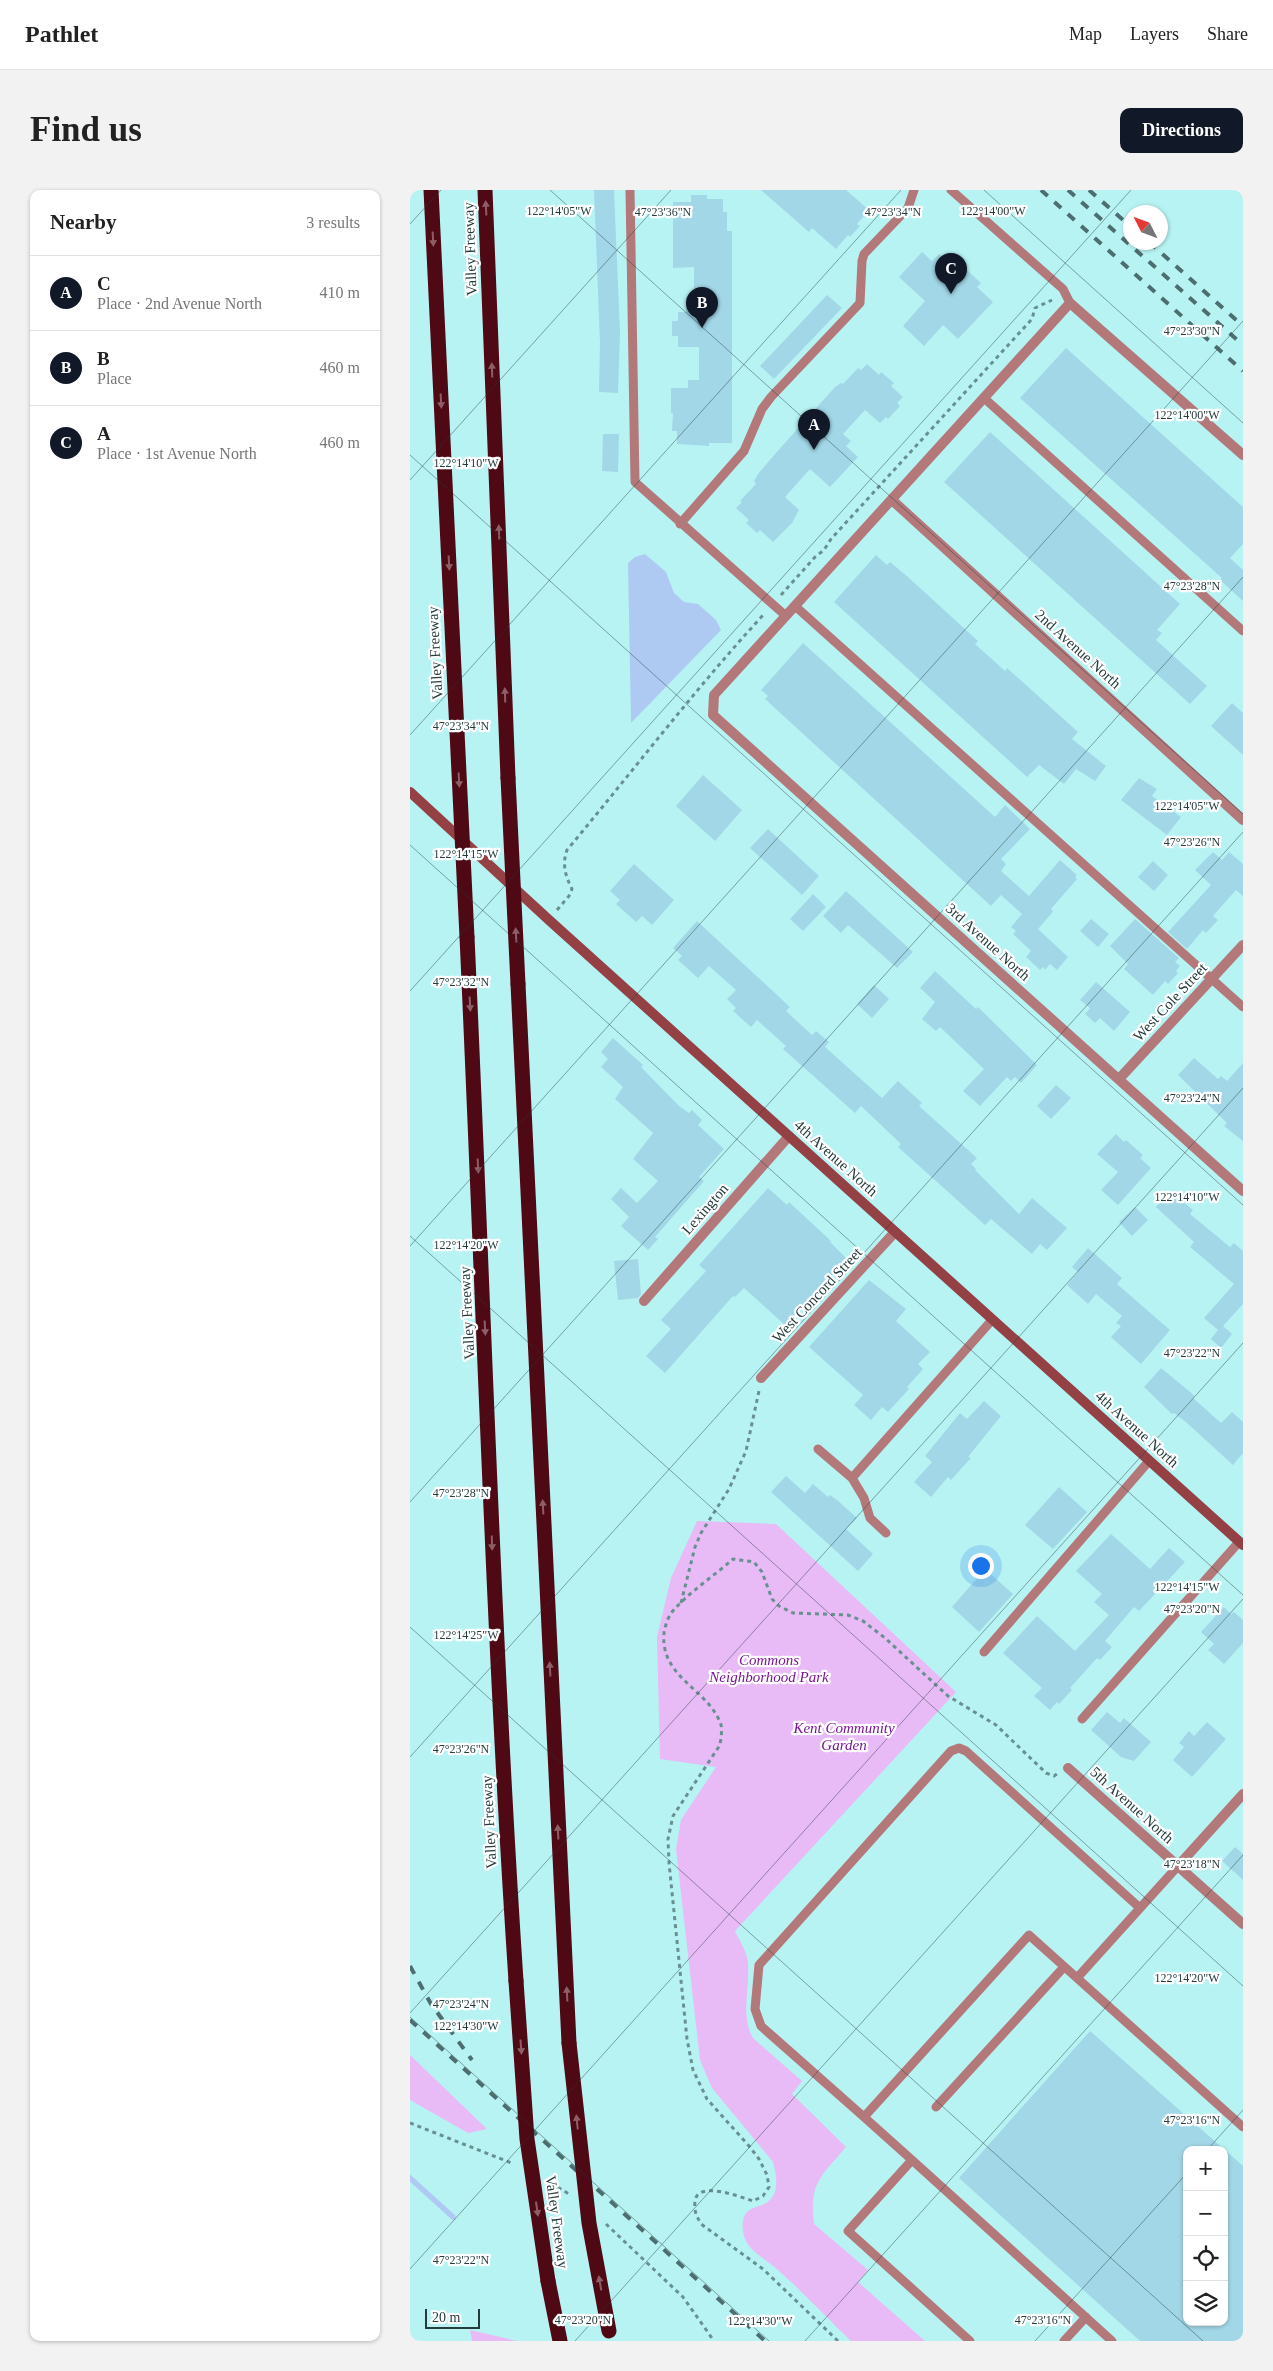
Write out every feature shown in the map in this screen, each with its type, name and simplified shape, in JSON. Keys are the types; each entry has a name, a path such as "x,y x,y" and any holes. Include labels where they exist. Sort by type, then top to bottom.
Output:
{"highway":[{"name":"Valley Freeway","path":"431,190 486,1340 494,1590 516,1981 527,2138 548,2281 560,2341"},
{"name":"Valley Freeway","path":"485,190 508,778 569,2042 589,2223 610,2336"}],"street":[{"path":"786,616 1070,304 1243,455"},
{"name":"2nd Avenue North","path":"892,500 1243,820"},
{"name":"3rd Avenue North","path":"786,616 714,695 713,715 1243,1191"},
{"name":"4th Avenue North","path":"410,792 1241,1544"},
{"name":"West Cole Street","path":"1119,1079 1243,945"},
{"name":"Lexington","path":"644,1301 789,1136"},
{"name":"West Concord Street","path":"761,1378 895,1232"},
{"name":"5th Avenue North","path":"1068,1768 1243,1924"},
{"path":"1178,1866 1243,1794"}],"lane":[{"path":"630,190 635,482 680,524 786,616"},
{"path":"680,524 744,451 762,409 771,397 860,303 864,254 908,208 914,190"},
{"path":"951,190 1063,289 1070,304"},
{"path":"984,398 1243,631"},
{"path":"795,606 1243,1007"},
{"path":"852,1478 992,1320"},
{"path":"818,1449 852,1478 864,1498 870,1518 886,1533"},
{"path":"984,1652 1149,1461"},
{"path":"1082,1719 1241,1544"},
{"path":"1112,2341 761,2026 755,2009 759,1966 951,1751 958,1748 966,1751 1140,1908"},
{"path":"1076,1978 1178,1866"},
{"path":"864,2117 1029,1935 1243,2127"},
{"path":"936,2107 1064,1967"},
{"path":"912,2160 848,2231 970,2341"},
{"path":"1064,2341 1086,2317"}],"path":[{"path":"681,1604 695,1547 701,1533 728,1489 746,1451 761,1378"},
{"path":"838,2341 763,2269 701,2224 694,2214 696,2198 700,2193 708,2191 723,2192 752,2201 762,2196 769,2187 767,2175 749,2146 707,2099 693,2070 687,2040 668,1839 673,1816 720,1744 721,1732 720,1722 712,1710 672,1666 665,1653 664,1627 671,1613 734,1558 754,1562 762,1572 772,1599 779,1606 793,1613 848,1615 863,1621 885,1638 948,1696 996,1725 1046,1773 1054,1776 1068,1768"}],"green space":[{"path":"697,1521 776,1524 956,1692 735,1931 748,1960 746,2012 749,2030 753,2038 802,2081 792,2094 846,2147 824,2173 815,2189 813,2198 814,2224 868,2270 858,2282 925,2341 851,2341 788,2279 754,2251 747,2243 744,2234 744,2217 751,2209 762,2205 772,2197 775,2192 776,2174 773,2162 712,2088 700,2060 676,1849 681,1820 716,1767 660,1759 657,1637 671,1578"},
{"path":"410,2055 487,2129 468,2133 410,2100"},
{"path":"470,2330 517,2341 472,2341"}],"water":[{"path":"645,554 666,572 674,593 684,602 698,604 716,620 721,630 631,723 628,563 635,557"}],"building":[{"path":"594,190 614,190 620,333 618,393 599,392 600,343"},
{"path":"761,190 846,190 869,210 857,224 860,226 850,237 848,235 836,249 812,228 809,232"},
{"path":"691,195 707,195 707,199 723,199 723,212 727,212 727,231 732,231 732,443 709,443 709,446 677,444 677,431 672,431 671,388 688,388 688,380 699,380 699,347 678,347 678,336 672,336 672,321 678,321 678,312 686,312 686,304 694,304 694,267 673,268 673,202 691,202"},
{"path":"922,252 932,261 939,254 956,271 961,265 981,283 977,287 993,302 958,339 943,325 924,346 903,326 925,301 899,277"},
{"path":"827,295 842,308 774,379 760,366"},
{"path":"1066,348 1243,507 1243,544 1230,558 1243,570 1243,601 1220,580 1222,578 1020,398"},
{"path":"867,364 879,375 881,372 894,383 891,386 903,397 897,403 900,406 888,419 886,417 880,423 865,410 843,434 851,441 846,446 858,457 830,487 810,469 785,497 799,510 792,523 773,542 760,530 757,533 746,523 749,520 736,508 742,502 740,501 756,484 754,481 758,474 835,387 841,383 843,384 858,368 861,370"},
{"path":"990,432 1180,604 1157,630 1162,633 1156,640 1207,686 1190,704 944,482"},
{"path":"603,434 619,434 618,472 602,471"},
{"path":"876,555 887,565 890,562 908,577 978,641 975,644 1005,671 1007,668 1078,732 1072,739 1106,766 1095,781 1076,769 1064,784 1039,765 1027,777 834,602"},
{"path":"803,643 995,817 1005,805 1030,829 1001,859 1006,864 1001,871 1029,896 1060,860 1077,875 1075,877 1077,879 1051,909 1053,911 1038,929 1068,957 1057,970 1050,964 1045,970 1043,967 1040,970 1026,957 1031,951 1013,934 1016,931 1011,927 1022,914 1001,895 991,906 765,699 768,696 761,690"},
{"path":"1232,703 1243,713 1243,755 1211,726"},
{"path":"703,775 742,810 715,841 676,806"},
{"path":"1139,778 1157,789 1152,796 1181,817 1167,835 1121,800"},
{"path":"768,829 819,876 802,895 750,848"},
{"path":"1213,852 1222,860 1229,852 1243,864 1243,896 1236,890 1213,916 1218,920 1206,933 1203,930 1187,949 1168,932 1211,885 1195,870"},
{"path":"1153,861 1168,875 1154,891 1138,877"},
{"path":"634,864 674,900 652,925 642,916 636,922 616,904 620,900 610,891"},
{"path":"846,891 913,952 897,968 848,925 841,933 823,916"},
{"path":"813,894 826,907 803,931 790,919"},
{"path":"1091,919 1109,934 1098,947 1080,931"},
{"path":"1135,919 1179,958 1175,962 1180,966 1176,971 1178,973 1168,984 1165,981 1153,995 1124,969 1128,964 1110,946"},
{"path":"697,921 790,1007 786,1011 812,1035 816,1031 829,1042 825,1047 882,1098 898,1081 922,1103 919,1106 977,1158 971,1164 975,1170 1019,1214 1032,1198 1067,1228 1047,1250 1040,1244 1032,1254 991,1219 985,1225 898,1147 901,1144 861,1106 855,1113 783,1049 786,1046 757,1020 751,1027 733,1011 736,1008 727,999 736,990 709,966 698,978 678,960 682,956 673,948"},
{"path":"935,971 976,1009 978,1007 1037,1065 1021,1083 1015,1077 1011,1081 1007,1077 980,1106 963,1091 984,1069 940,1027 936,1031 922,1019 935,1002 920,988"},
{"path":"1096,982 1130,1012 1114,1031 1100,1018 1095,1023 1085,1014 1090,1008 1080,1000"},
{"path":"874,985 889,999 872,1018 857,1004"},
{"path":"613,1038 643,1065 641,1067 679,1106 689,1113 692,1110 702,1120 698,1125 724,1149 699,1177 704,1181 655,1237 658,1239 648,1250 621,1226 629,1217 611,1199 621,1188 637,1203 658,1181 633,1159 653,1133 615,1099 623,1087 601,1067 608,1059 601,1052"},
{"path":"1194,1058 1218,1079 1221,1076 1227,1081 1243,1063 1243,1141 1224,1126 1227,1123 1178,1075"},
{"path":"1056,1085 1071,1098 1051,1119 1037,1106"},
{"path":"1116,1134 1143,1155 1140,1158 1151,1168 1118,1205 1101,1190 1118,1172 1097,1154"},
{"path":"768,1188 787,1205 789,1202 831,1241 847,1259 786,1326 744,1288 735,1297 733,1296 665,1373 646,1356 671,1329 661,1320 706,1271 699,1265"},
{"path":"1170,1191 1193,1210 1190,1214 1230,1247 1234,1243 1243,1251 1243,1304 1223,1326 1232,1334 1221,1348 1211,1339 1218,1330 1204,1318 1234,1284 1190,1247 1194,1242 1156,1207"},
{"path":"1135,1207 1148,1220 1132,1236 1119,1222"},
{"path":"1088,1248 1122,1278 1117,1284 1170,1330 1141,1364 1111,1337 1121,1326 1116,1323 1122,1316 1096,1294 1088,1304 1067,1285 1078,1272 1072,1267"},
{"path":"638,1259 641,1294 638,1298 618,1300 614,1261"},
{"path":"869,1280 906,1309 896,1321 930,1352 918,1364 923,1369 907,1387 909,1389 888,1412 882,1407 871,1420 854,1405 863,1395 809,1347"},
{"path":"1161,1368 1195,1396 1193,1398 1221,1423 1232,1412 1243,1422 1243,1453 1233,1465 1187,1423 1174,1413 1172,1414 1144,1387"},
{"path":"984,1401 1001,1416 968,1457 971,1458 951,1480 948,1477 931,1497 914,1482 932,1462 925,1456 960,1413 967,1419"},
{"path":"786,1476 805,1493 813,1484 828,1497 830,1495 837,1500 857,1518 846,1529 873,1554 858,1571 771,1492"},
{"path":"1059,1487 1087,1512 1053,1549 1025,1525"},
{"path":"1111,1534 1150,1569 1169,1548 1185,1562 1139,1611 1134,1607 1105,1641 1112,1647 1100,1660 1097,1658 1070,1688 1072,1690 1059,1704 1057,1702 1050,1710 1034,1696 1042,1688 1003,1653 1037,1616 1075,1651 1109,1615 1094,1602 1102,1594 1076,1571"},
{"path":"985,1569 1013,1594 979,1632 952,1607"},
{"path":"1224,1607 1231,1614 1234,1612 1243,1620 1243,1643 1224,1664 1208,1650 1214,1644 1201,1632"},
{"path":"1107,1712 1120,1723 1124,1718 1151,1742 1134,1761 1121,1757 1091,1730"},
{"path":"1207,1722 1226,1739 1192,1777 1173,1760 1184,1747 1179,1743 1189,1731 1194,1736"},
{"path":"1235,1847 1243,1854 1243,1880 1222,1861"},
{"path":"1090,2031 1220,2146 1183,2146 1183,2326 1228,2326 1228,2153 1243,2166 1243,2341 1140,2341 959,2178"}],"waterway":[{"path":"410,2178 453,2217"}],"railway":[{"path":"1041,190 1243,371"},
{"path":"1068,190 1243,345"},
{"path":"1089,190 1123,220"},
{"path":"1158,250 1243,326"},
{"path":"410,1966 431,2004 472,2060"},
{"path":"410,2020 765,2341"}],"place":[{"name":"A","path":"951,294"},
{"name":"B","path":"702,328"},
{"name":"C","path":"814,450"}],"park label":[{"name":"Commons Neighborhood Park","path":"769,1668"},
{"name":"Kent Community Garden","path":"844,1736"}]}
